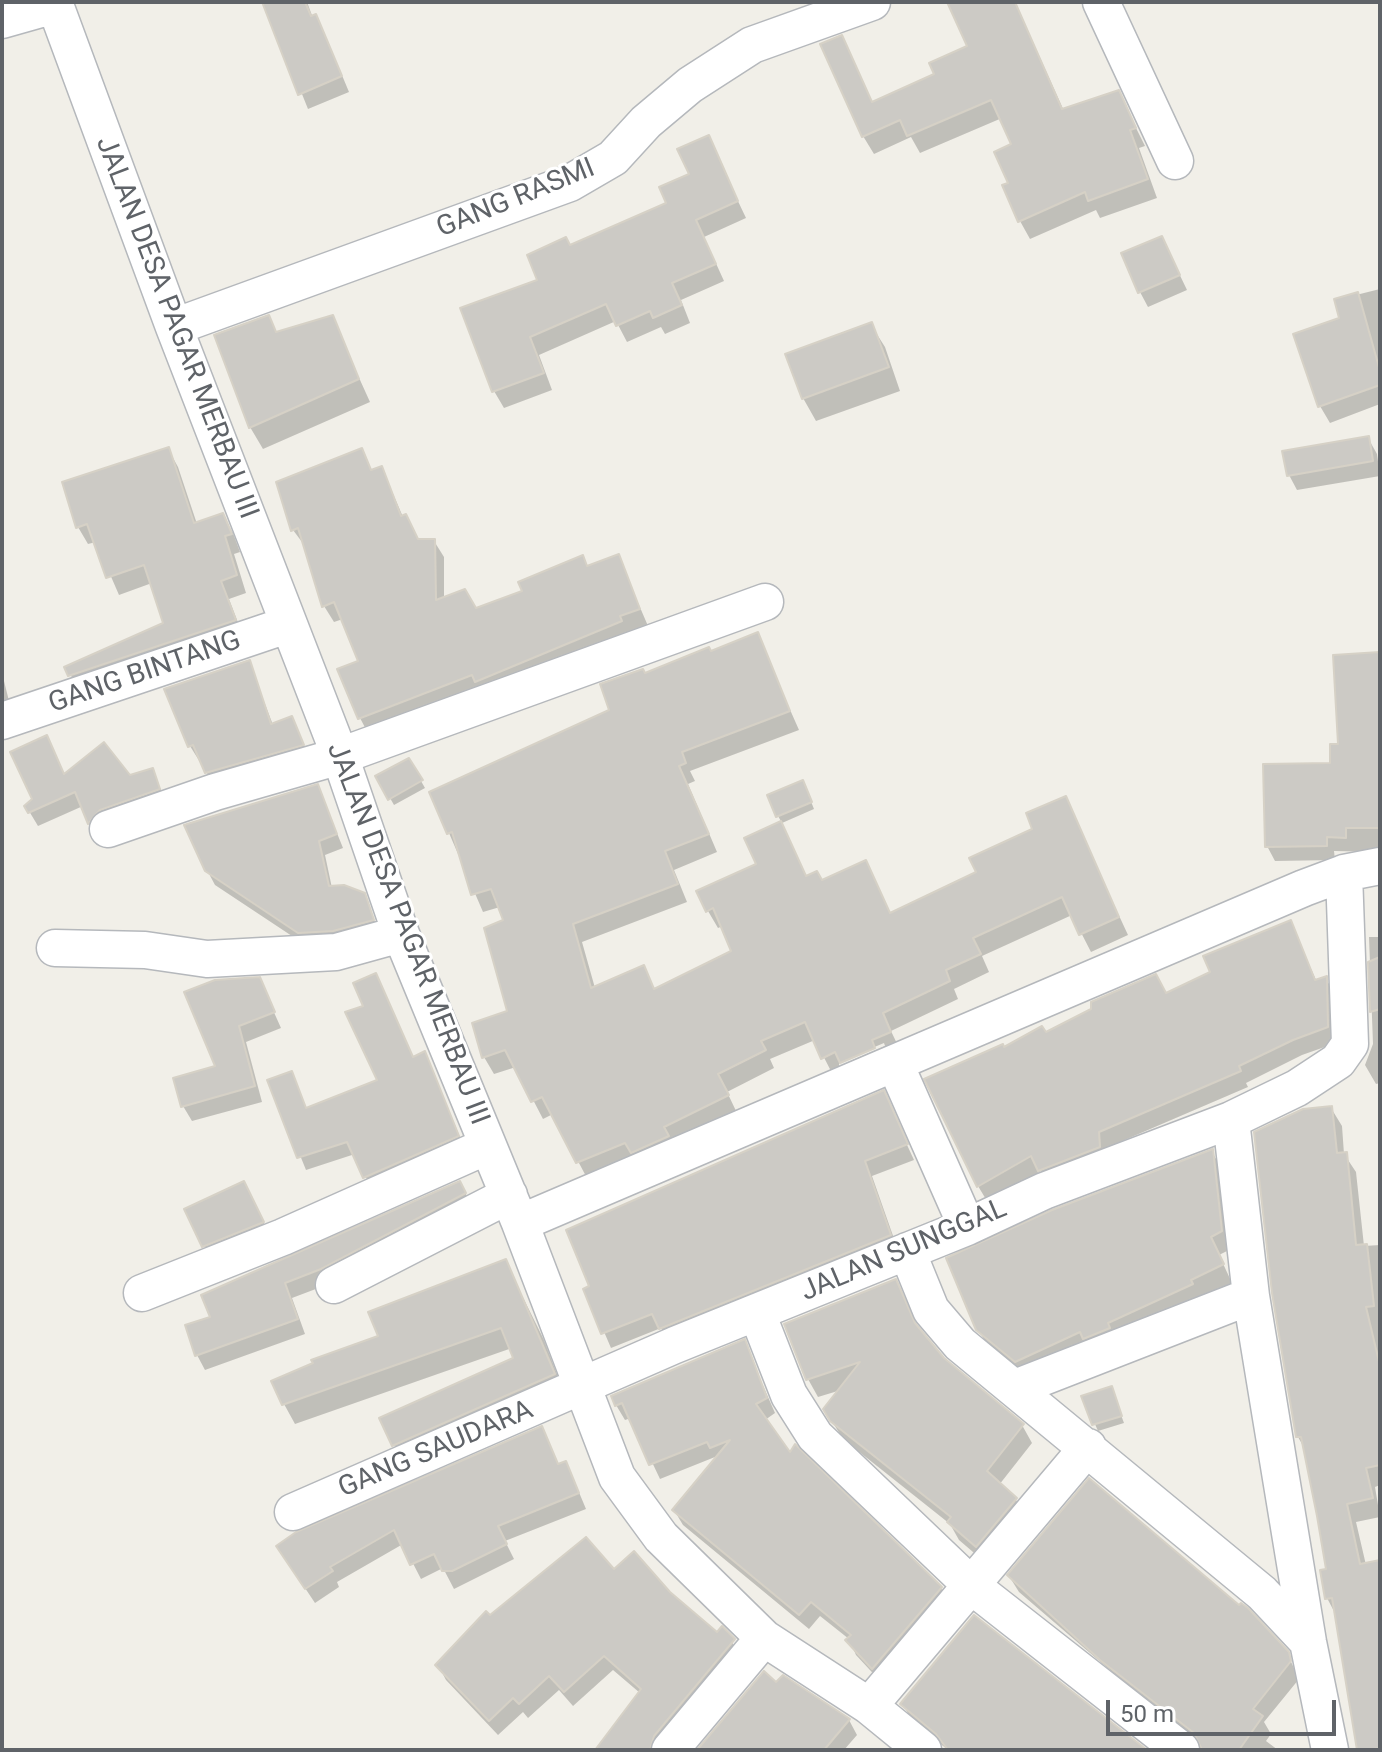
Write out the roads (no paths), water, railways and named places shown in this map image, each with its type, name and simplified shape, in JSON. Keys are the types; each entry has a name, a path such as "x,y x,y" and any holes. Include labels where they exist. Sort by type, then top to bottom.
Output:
{"street":[{"name":"GANG RASMI","path":"174,327 570,183 613,158 646,122 690,85 752,45 872,2"},
{"path":"1101,2 1175,161"},
{"name":"JALAN DESA PAGAR MERBAU III","path":"55,3 174,327 340,756 401,934 515,1209 580,1388 617,1477 661,1537 764,1638 869,1706 923,1750"},
{"path":"2,20 55,3"},
{"path":"108,829 215,792 340,756 765,602"},
{"name":"GANG BINTANG","path":"2,721 287,625"},
{"path":"334,1285 515,1209 895,1064 1344,873 1380,866"},
{"name":"JALAN SUNGGAL","path":"580,1388 675,1345 967,1227 1044,1191 1231,1120 1297,1088 1338,1061 1350,1044 1344,873"},
{"path":"55,948 145,950 207,959 336,952 401,934"},
{"path":"895,1064 967,1227"},
{"path":"1231,1120 1251,1296 1308,1642 1330,1750"},
{"path":"142,1293 283,1237 487,1146"},
{"path":"907,1251 931,1310 944,1329 1262,1593 1308,1642"},
{"path":"1015,1388 1251,1296"},
{"path":"757,1313 789,1395 815,1436 973,1587 1181,1750"},
{"name":"GANG SAUDARA","path":"293,1512 580,1388"},
{"path":"869,1706 973,1587 1088,1447"},
{"path":"670,1750 764,1638"}]}
